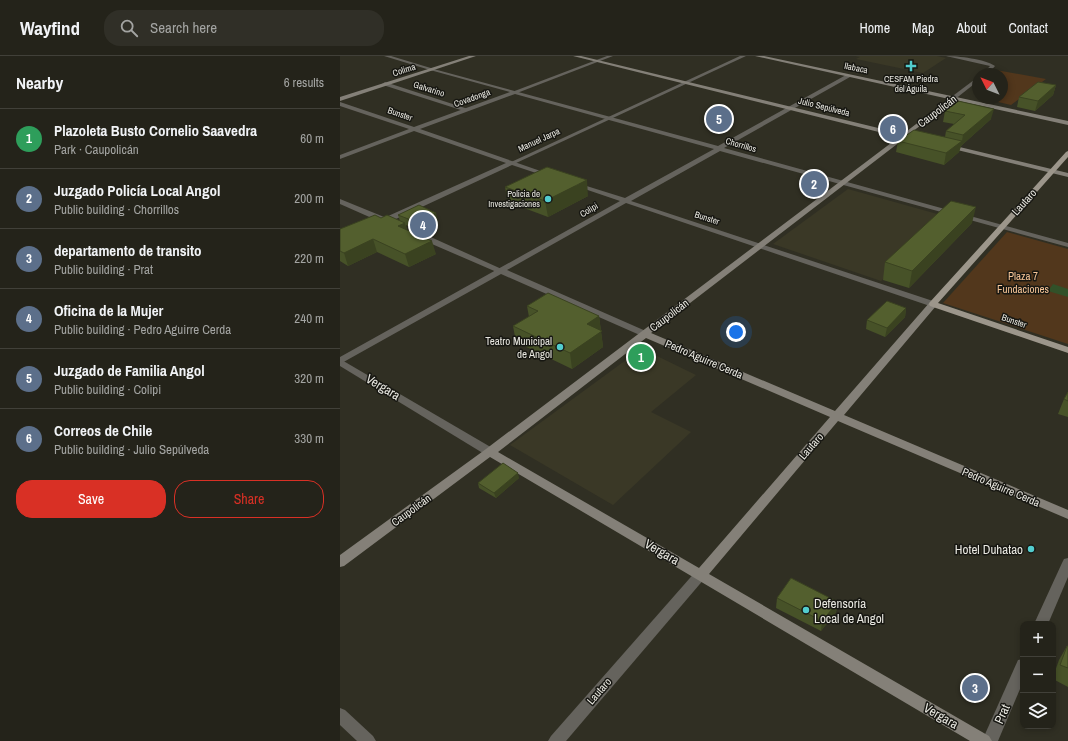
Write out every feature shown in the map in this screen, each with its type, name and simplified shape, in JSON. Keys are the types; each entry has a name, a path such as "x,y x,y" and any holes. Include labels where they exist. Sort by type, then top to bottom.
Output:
{"main road":[{"name":"Colima","path":"340,98 474,56"},
{"name":"Julio Sepúlveda","path":"575,56 913,138"},
{"name":"Ilabaca","path":"757,56 1068,123"},
{"name":"Caupolicán","path":"340,562 490,452 952,99"},
{"path":"943,145 1068,175"},
{"name":"Lautaro","path":"701,574 933,304 1068,153"},
{"name":"Bunster","path":"933,304 1068,350"},
{"name":"Pedro Aguirre Cerda","path":"645,334 1068,515"},
{"name":"Vergara","path":"490,452 701,574 984,741"}],"street":[{"name":"Chorrillos","path":"386,56 1068,245"},
{"name":"Covadonga","path":"340,157 611,56"},
{"name":"Manuel Jarpa","path":"376,224 744,56"},
{"path":"948,56 992,65 993,68"},
{"name":"Colipi","path":"340,362 623,201 848,76"},
{"name":"Galvarino","path":"385,84 466,110"},
{"name":"Caupolicán","path":"952,99 972,84"},
{"name":"Bunster","path":"340,104 554,178"},
{"name":"Bunster","path":"569,182 933,304"},
{"path":"340,201 398,227"},
{"name":"Pedro Aguirre Cerda","path":"412,232 645,334"},
{"name":"Vergara","path":"340,362 490,452"},
{"path":"1042,621 1068,563"},
{"name":"Lautaro","path":"556,741 701,574"},
{"name":"Prat","path":"990,741 1020,672"},
{"path":"340,715 368,741"}],"shaded area":[{"name":"CESFAM Piedra del Águila","path":"855,56 937,56 946,58 923,73 856,59 860,57"},
{"path":"848,189 948,217 881,281 773,244"},
{"path":"1053,284 1068,289 1068,297 1048,291"},
{"path":"655,355 696,375 651,412 691,432 613,505 510,445 626,360 640,366"}],"green space":[{"path":"1008,72 1046,79 1011,105 1007,104 1008,104"},
{"name":"Plaza 7 Fundaciones","path":"1007,232 1068,249 1068,344 943,303"},
{"path":"641,348 655,355 640,366 626,360"}],"building":[{"path":"1038,82 1056,85 1038,101 1019,97"},
{"path":"958,101 994,109 963,135 946,131 965,115 945,111"},
{"path":"914,130 962,141 946,153 898,141"},
{"path":"547,167 587,180 545,201 505,187"},
{"path":"951,201 976,207 912,271 885,262"},
{"path":"419,205 436,213 416,222 398,215"},
{"path":"375,215 381,218 387,215 405,223 398,226 432,241 405,254 373,239 344,253 340,251 340,229"},
{"path":"548,293 599,316 587,324 602,331 570,353 513,326 538,311 527,306"},
{"path":"887,301 906,308 887,328 867,320"},
{"path":"1068,392 1068,401 1064,399"},
{"path":"503,463 518,473 494,493 478,483"},
{"path":"791,578 838,602 822,621 777,598"},
{"path":"1068,646 1068,668 1060,665"}],"place":[{"name":"CESFAM Piedra del Águila","path":"911,66"},
{"name":"Juzgado de Familia Angol","path":"719,119"},
{"name":"Correos de Chile","path":"893,129"},
{"name":"Juzgado Policía Local Angol","path":"814,184"},
{"name":"Policia de Investigaciones","path":"548,199"},
{"name":"Oficina de la Mujer","path":"423,225"},
{"name":"Teatro Municipal de Angol","path":"560,347"},
{"name":"Plazoleta Busto Cornelio Saavedra","path":"641,357"},
{"name":"Hotel Duhatao","path":"1031,549"},
{"name":"Defensoría Local de Angol","path":"806,610"},
{"name":"departamento de transito","path":"975,688"}]}
